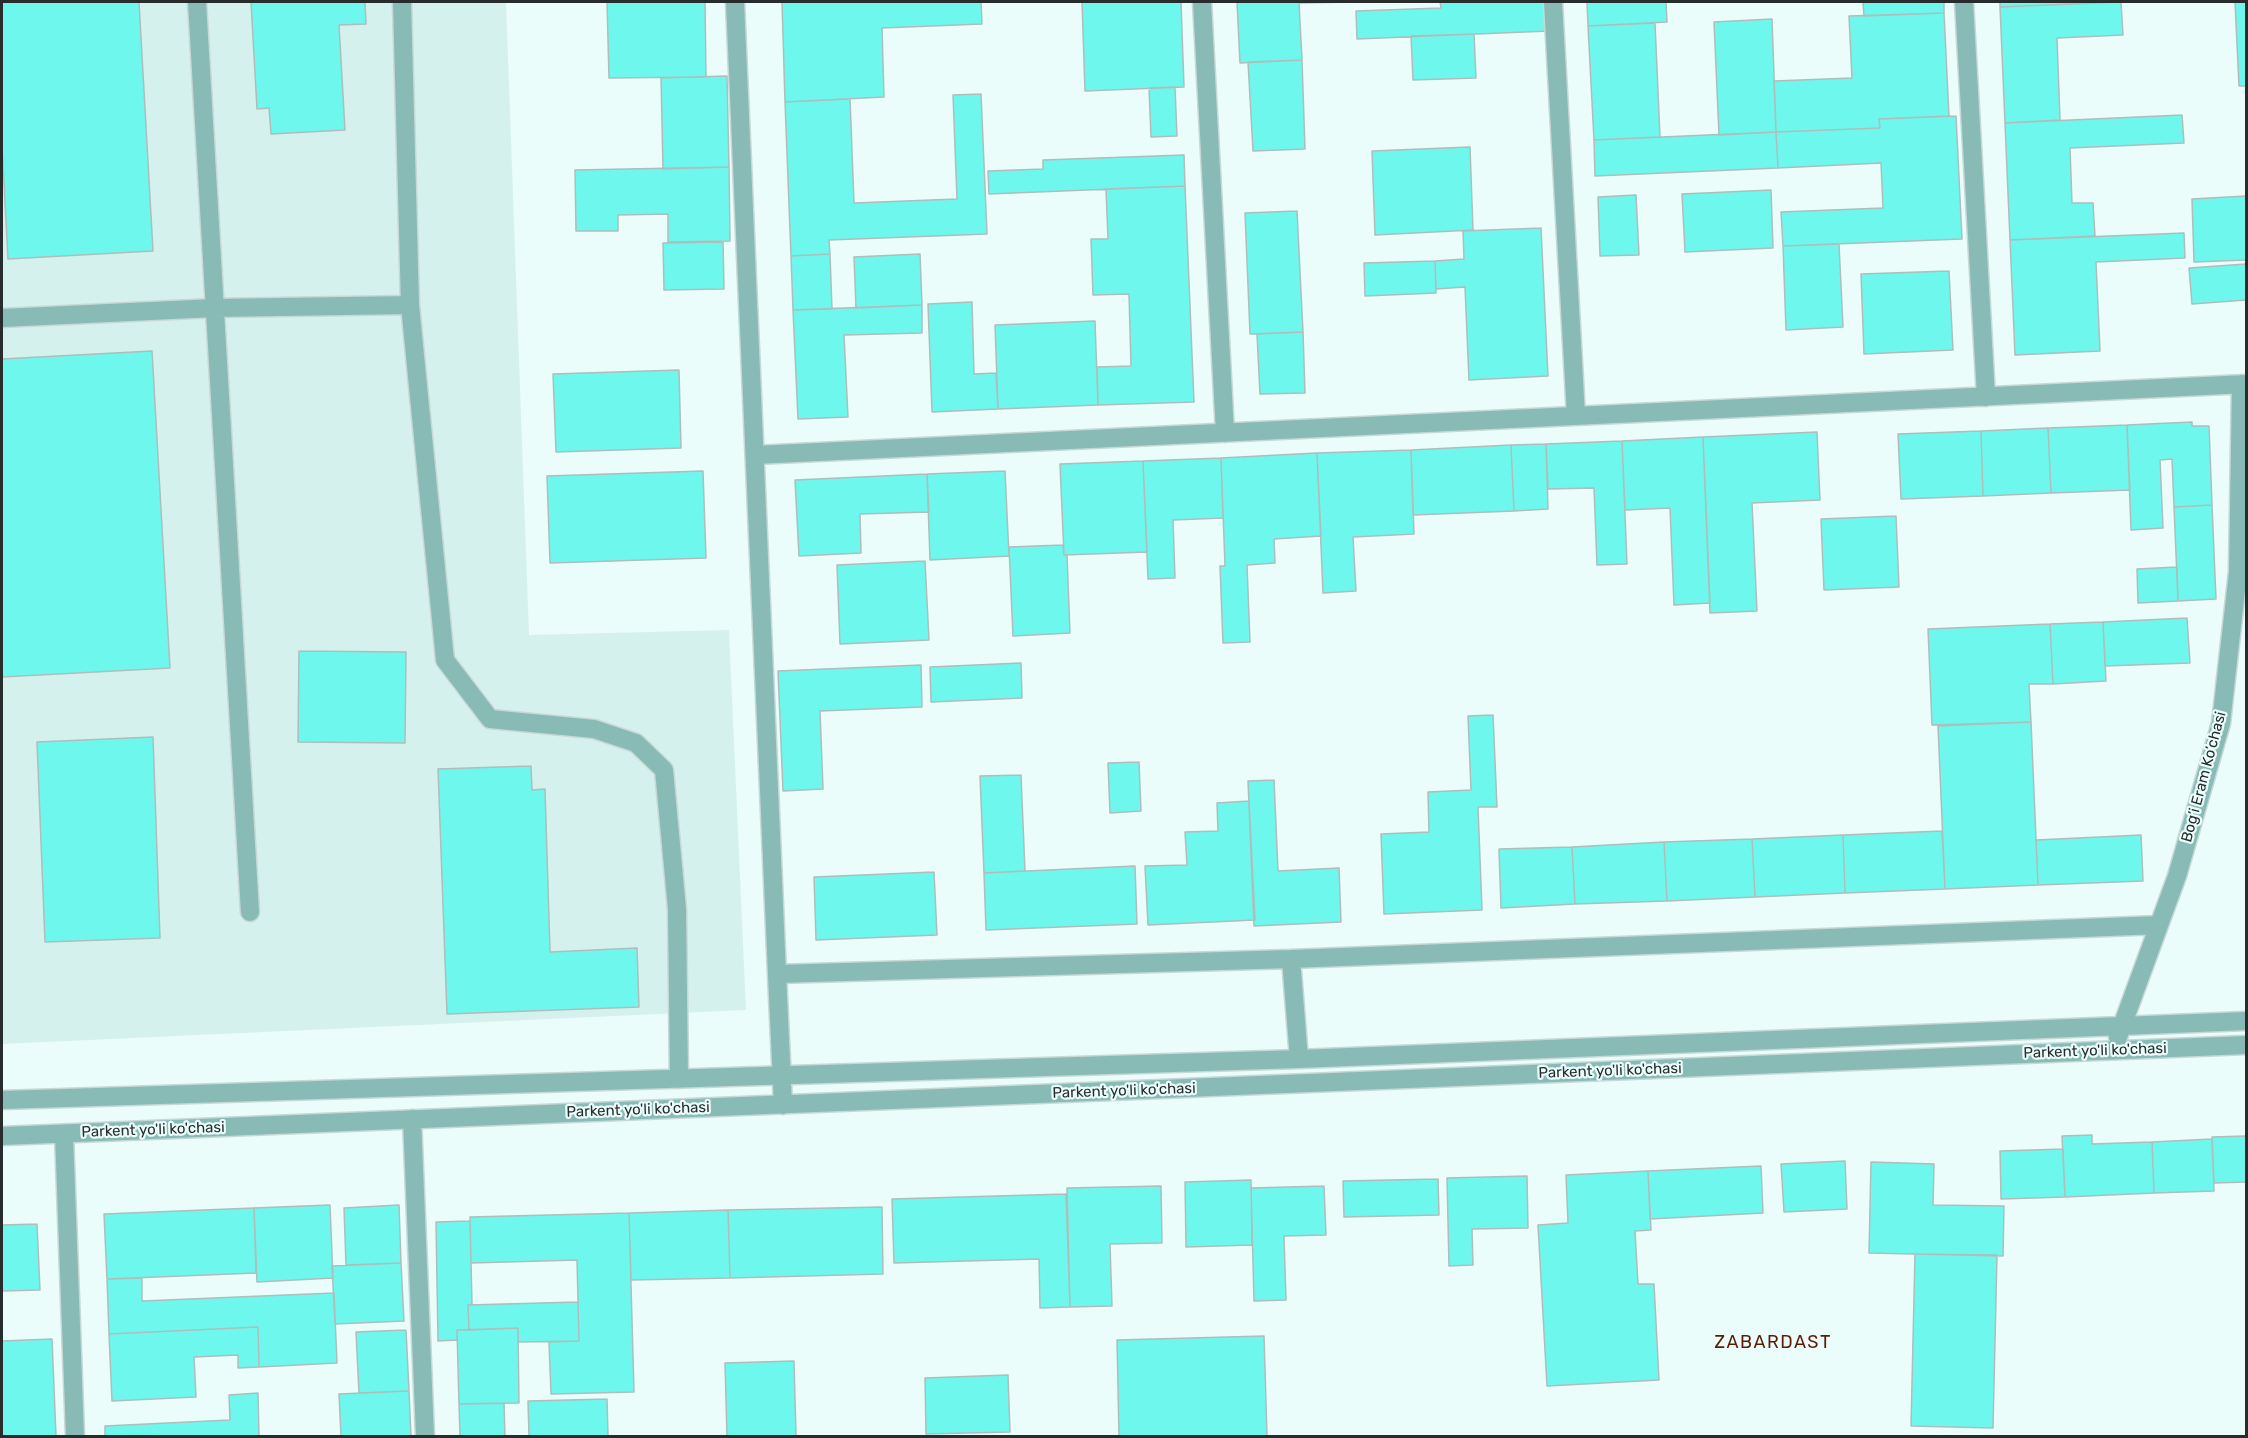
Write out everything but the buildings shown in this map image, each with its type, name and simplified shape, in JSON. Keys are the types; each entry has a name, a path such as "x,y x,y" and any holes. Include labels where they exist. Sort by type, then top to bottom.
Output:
{"street":[{"path":"197,2 250,912"},
{"path":"402,2 410,305 445,660 490,718 594,729 636,743 664,770 677,909 679,1079"},
{"path":"735,2 783,1105"},
{"path":"1202,2 1225,433"},
{"path":"1553,2 1576,416"},
{"path":"1964,2 1986,397"},
{"path":"2,318 215,308 410,305"},
{"path":"755,455 2244,384"},
{"name":"Bog’i Eram Ko’chasi","path":"2114,1050 2177,876 2221,723 2242,572 2244,384"},
{"path":"777,974 1291,959 2159,925"},
{"path":"1291,959 1299,1059"},
{"name":"Parkent yo'li ko'chasi","path":"2,1100 1299,1059 2247,1021"},
{"name":"Parkent yo'li ko'chasi","path":"2,1136 2247,1045"},
{"path":"412,1119 425,1437"},
{"path":"64,1134 75,1437"}],"shaded area":[{"path":"2,2 506,2 529,635 729,630 746,1010 2,1044"}],"district":[{"name":"ZABARDAST","path":"1773,1343"}]}
